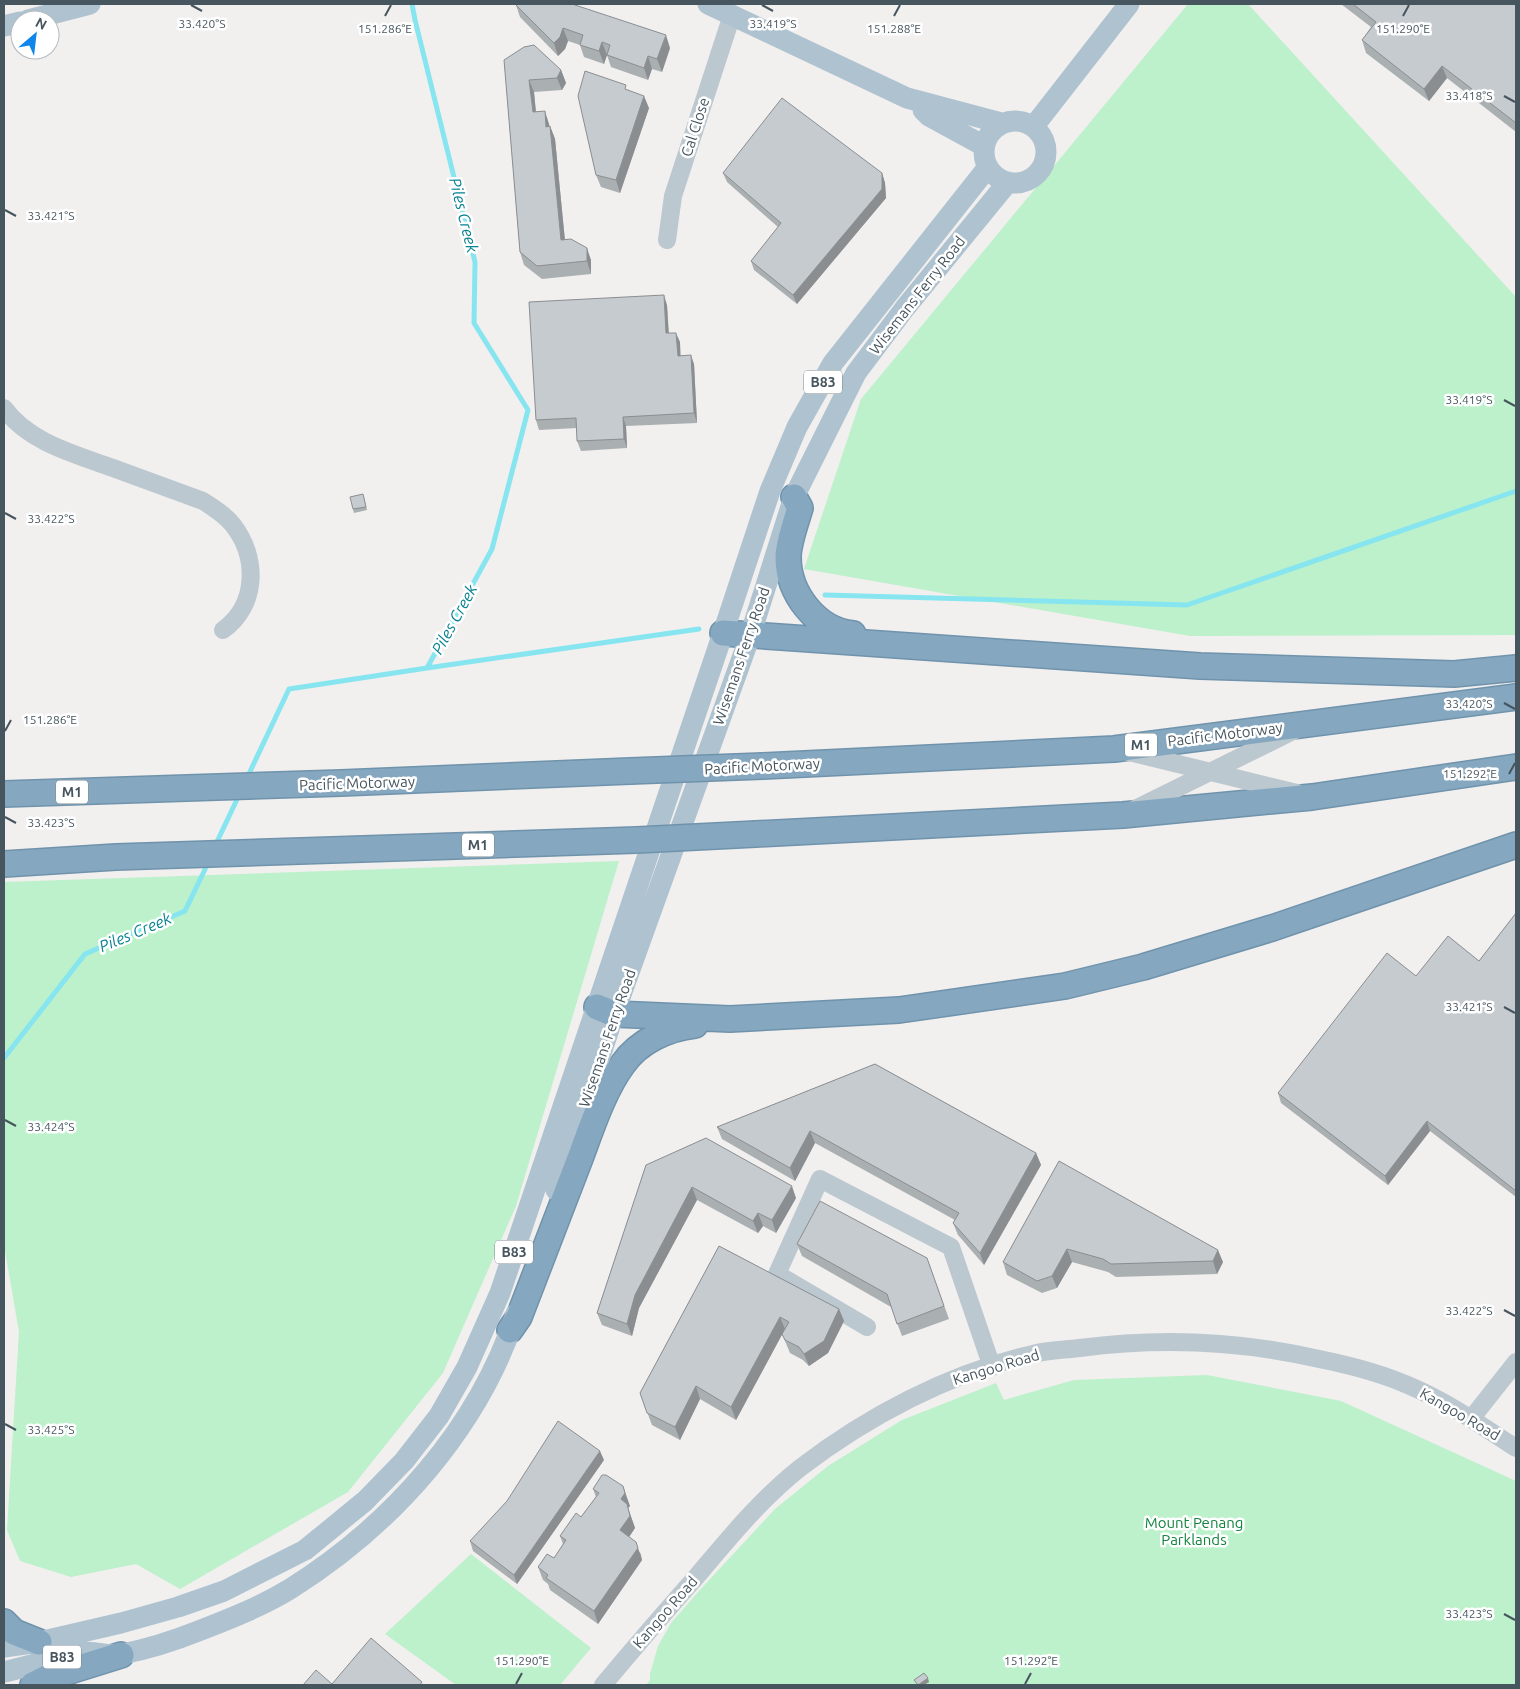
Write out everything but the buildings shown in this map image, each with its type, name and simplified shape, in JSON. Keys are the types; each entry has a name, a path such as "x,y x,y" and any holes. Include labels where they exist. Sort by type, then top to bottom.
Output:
{"highway":[{"path":"794,497 800,508 788,554 789,567 797,593 808,610 824,624 842,633 904,638 908,645"},
{"path":"723,633 1210,666 1454,674 1516,668"},
{"name":"Pacific Motorway","path":"4,794 341,784 1114,749 1516,696"},
{"name":"M1","path":"4,864 116,857 637,840 1123,815 1312,797 1516,767"},
{"path":"605,1011 730,1019 898,1010 1065,986 1143,967 1262,931 1516,845"},
{"path":"510,1330 520,1317 597,1115 623,1063 642,1044 669,1030 692,1026 726,1024 730,1019"},
{"path":"4,1622 14,1632 39,1642"},
{"path":"33,1685 47,1678 120,1655"}],"main road":[{"path":"60,12 90,4"},
{"path":"708,4 907,98 1001,123 1018,120 1034,126 1043,137 1047,151 1044,165 1035,176 1022,182 1008,182 996,177 988,167 984,157 984,146 990,133 1001,123"},
{"path":"1034,126 1129,4"},
{"path":"907,98 929,116 984,146"},
{"name":"Wisemans Ferry Road","path":"4,1672 81,1652 120,1655 182,1637 236,1617 263,1604 314,1573 360,1538 421,1478 460,1428 483,1387 510,1330 605,1011 723,633 770,490 798,427 833,363 988,167"},
{"name":"Wisemans Ferry Road","path":"4,1647 39,1642 150,1615 224,1591 305,1550 366,1501 404,1461 439,1416 468,1367 500,1293 605,1011 750,636 794,497 856,373 905,308 1008,182"}],"street":[{"name":"Cal Close","path":"667,240 673,196 732,14"},
{"path":"4,408 12,420 34,435 61,448 203,501 217,509 233,525 249,559 252,573 251,584 247,600 241,612 223,630"},
{"path":"1123,815 1309,723"},
{"path":"1114,749 1312,797"},
{"path":"867,1327 777,1274 820,1179 950,1247 992,1366"},
{"name":"Kangoo Road","path":"603,1685 745,1521 798,1470 833,1444 892,1408 936,1386 992,1366 1034,1354 1121,1343 1224,1343 1295,1353 1382,1375 1435,1397 1516,1448"},
{"path":"1471,1419 1516,1362"}],"green space":[{"path":"1188,4 1248,4 1516,297 1516,635 1190,636 804,569 861,399"},
{"path":"619,861 516,1206 443,1373 348,1492 180,1589 136,1564 71,1577 20,1561 7,1530 19,1332 4,1245 4,882"},
{"name":"Mount Penang Parklands","path":"1207,1375 1341,1401 1516,1481 1516,1685 646,1685 650,1680 658,1646 671,1623 775,1509 828,1466 902,1420 996,1383 1004,1400 1074,1380"},
{"path":"471,1554 591,1648 560,1685 456,1685 385,1634"}],"waterway":[{"name":"Piles Creek","path":"247,778 289,689 427,668 492,549 528,410 474,323 475,262 412,4"},
{"path":"825,595 1187,605 1516,491"},
{"path":"427,668 699,629"},
{"name":"Piles Creek","path":"215,846 240,793"},
{"name":"Piles Creek","path":"4,1058 85,954 185,911 209,861"}]}
